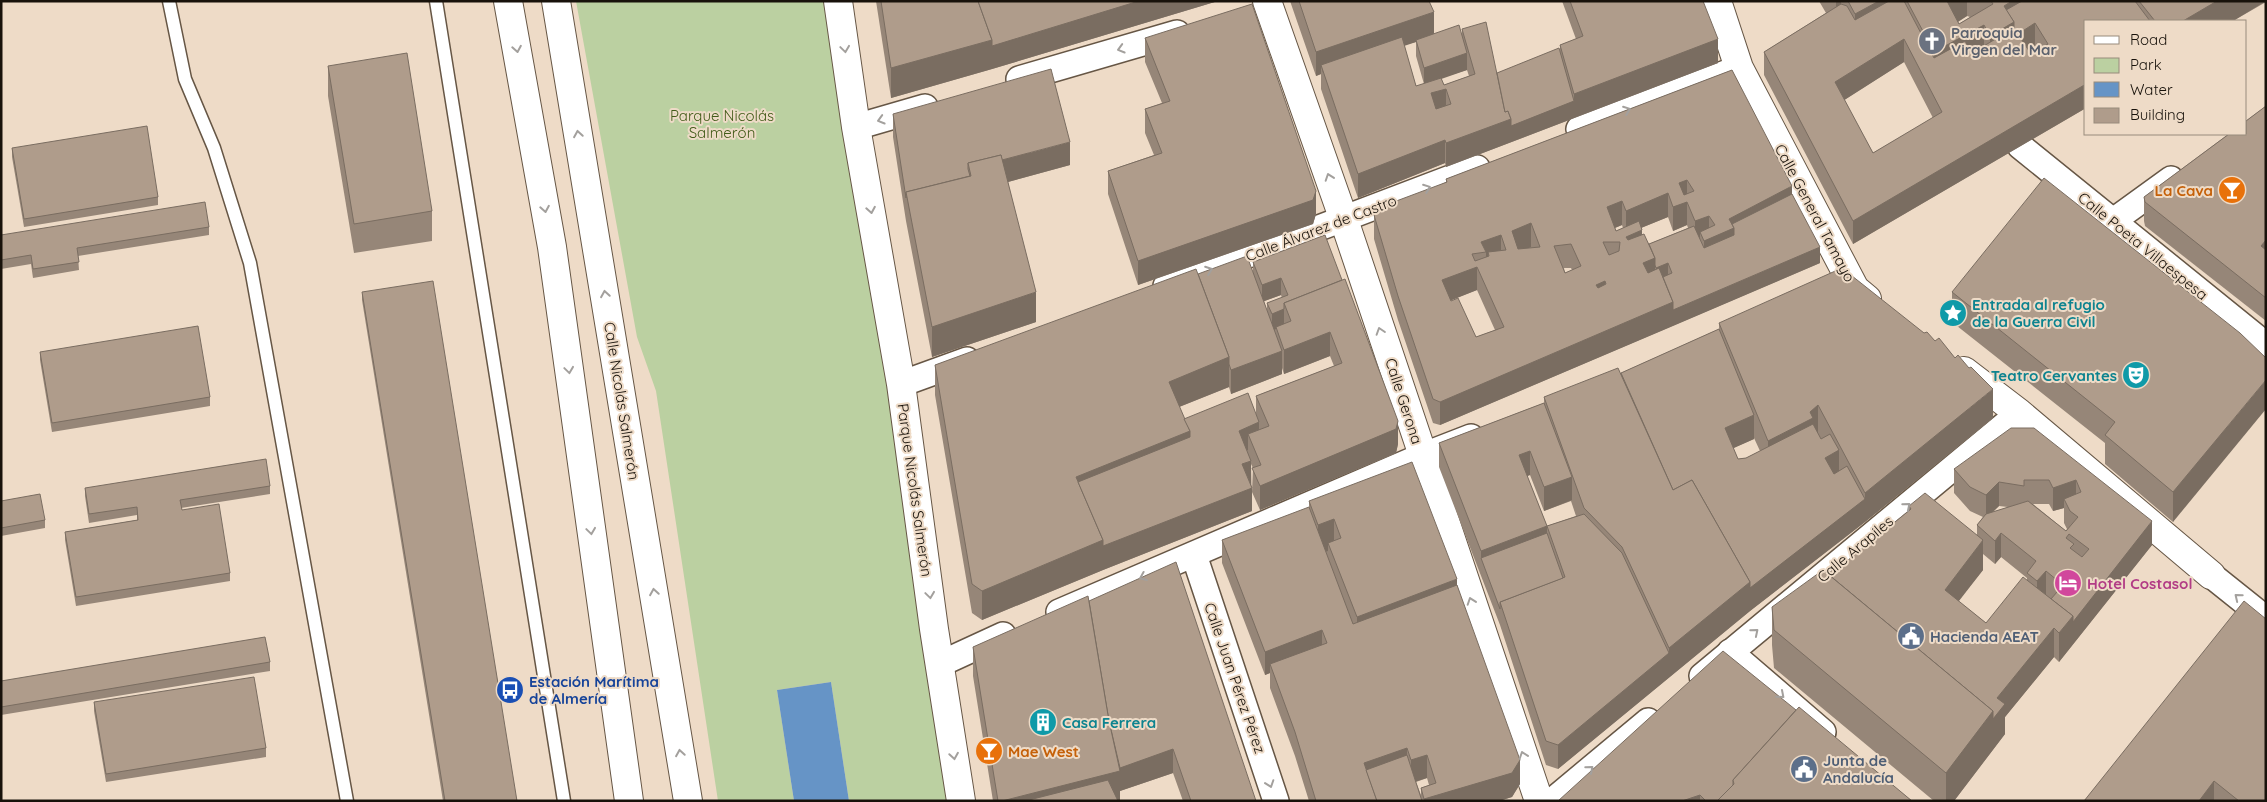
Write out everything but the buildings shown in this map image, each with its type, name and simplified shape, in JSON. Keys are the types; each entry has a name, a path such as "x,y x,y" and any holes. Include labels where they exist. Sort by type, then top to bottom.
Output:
{"main road":[{"path":"508,1 552,247 629,801"},
{"name":"Calle Nicolás Salmerón","path":"556,1 688,801"},
{"name":"Parque Nicolás Salmerón","path":"838,1 856,127 901,384 961,801"},
{"name":"Calle General Tamayo","path":"1717,1 1752,72 1837,278 1855,289 1886,313"},
{"name":"Calle Gerona","path":"1262,6 1344,220 1539,801"},
{"path":"1941,354 2019,412 2211,575"}],"street":[{"path":"1554,139 1752,72 1756,80 1729,1"},
{"path":"1000,85 1201,26"},
{"path":"856,127 942,102"},
{"name":"Calle Poeta Villaespesa","path":"2020,146 2266,345"},
{"name":"Calle Álvarez de Castro","path":"1141,295 1499,160"},
{"path":"2113,222 2194,163"},
{"path":"901,384 984,353"},
{"name":"Calle Arapiles","path":"1686,689 2019,412"},
{"path":"940,664 1422,456 1493,428"},
{"name":"Calle Juan Pérez Pérez","path":"1194,556 1276,801"},
{"path":"2211,575 2266,619"},
{"path":"1730,652 1844,749"},
{"path":"1552,801 1664,708"}],"lane":[{"path":"169,1 185,79 214,148 250,263 347,801"},
{"path":"436,1 564,801"}],"green space":[{"name":"Parque Nicolás Salmerón","path":"576,1 828,1 951,801 849,801 831,682 777,690 794,801 718,801 656,391 637,337"}],"water":[{"path":"831,682 849,801 794,801 777,690"}],"place":[{"name":"Parroquia Virgen del Mar","path":"1932,41"},
{"name":"La Cava","path":"2232,190"},
{"name":"Entrada al refugio de la Guerra Civil","path":"1953,313"},
{"name":"Teatro Cervantes","path":"2136,375"},
{"name":"Hotel Costasol","path":"2068,583"},
{"name":"Hacienda AEAT","path":"1911,636"},
{"name":"Estación Marítima de Almería","path":"510,690"},
{"name":"Casa Ferrera","path":"1043,722"},
{"name":"Mae West","path":"989,751"},
{"name":"Junta de Andalucía","path":"1804,769"}]}
